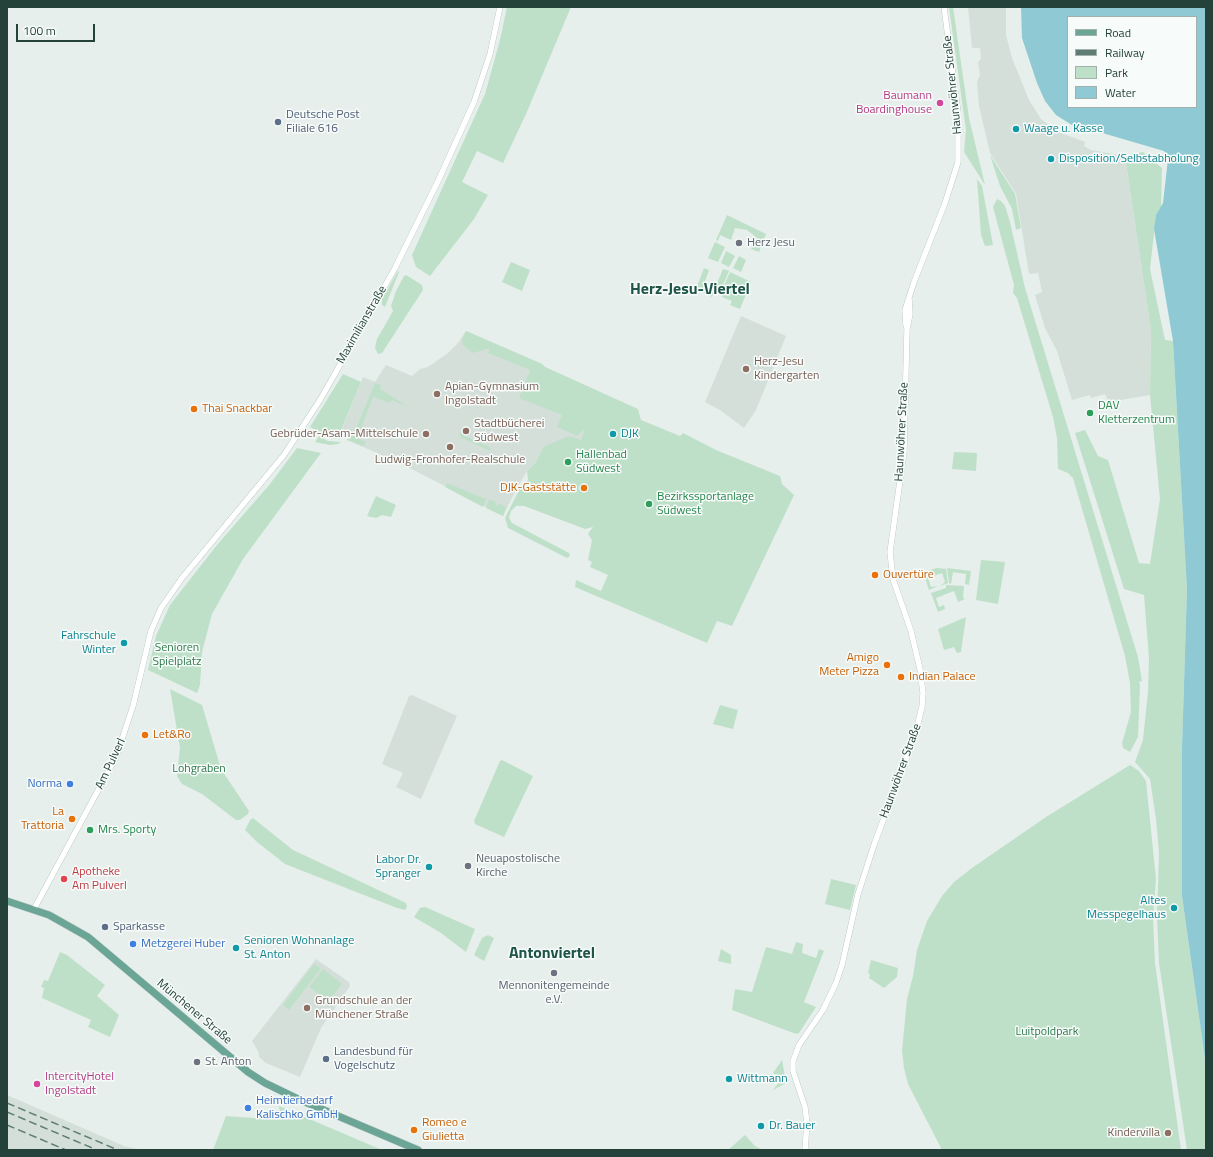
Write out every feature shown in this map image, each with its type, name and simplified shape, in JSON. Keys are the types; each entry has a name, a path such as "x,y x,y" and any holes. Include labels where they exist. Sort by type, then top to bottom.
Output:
{"main road":[{"name":"Münchener Straße","path":"7,901 34,909 59,920 88,937 248,1072 265,1083 298,1099 418,1150"}],"street":[{"name":"Maximilianstraße","path":"161,608 182,578 284,455 320,400 368,316 395,268 474,102 490,54 500,7"},
{"name":"Haunwöhrer Straße","path":"805,1150 807,1123 805,1107 794,1078 793,1061 799,1045 823,1010 836,983 842,965 860,887 875,842 915,735 922,707 923,694 920,669 911,630 893,579 890,552 904,452 907,329 905,314 909,298 952,186 959,149 958,112 944,7"},
{"name":"Am Pulverl","path":"34,909 116,757 133,706 151,632 161,608"}],"shaded area":[{"path":"968,7 1006,7 1006,35 1012,58 1029,100 1041,119 1058,132 1085,142 1084,146 1091,150 1125,156 1151,330 1150,395 1109,402 1105,394 1091,398 1090,395 1072,400 1057,351 1045,328 1035,295 1042,292 1038,273 1029,274 1016,194 990,153 979,106 977,82 980,75 978,62 981,59 980,48 972,48"},
{"name":"Herz-Jesu Kindergarten","path":"741,316 786,336 756,410 744,428 720,410 705,402"},
{"path":"466,331 542,364 545,367 600,392 581,440 543,447 536,462 527,471 517,488 503,516 398,462 347,440 350,434 341,431 363,377 375,382 386,365 412,376 420,369 428,367 448,353 458,343"},
{"path":"412,695 457,716 421,799 396,787 403,773 382,764 409,696"},
{"name":"Grundschule an der Münchener Straße","path":"316,959 349,982 350,986 321,1028 300,1077 266,1063 259,1057 259,1053 252,1041"},
{"path":"7,1095 124,1146 142,1150 7,1150"}],"green space":[{"path":"507,7 571,7 526,114 503,163 477,151 462,182 488,195 474,219 430,276 416,267 412,255 485,94 500,40"},
{"path":"949,7 953,7 969,118 985,185 964,152 966,130"},
{"path":"1143,152 1162,168 1161,208 1156,215 1150,269 1165,340 1173,341 1187,589 1182,748 1182,896 1206,1066 1206,1150 1187,1150 1159,963 1157,917 1159,853 1156,819 1150,779 1135,762 1143,740 1148,691 1149,659 1144,595 1124,589 1075,433 1085,430 1098,456 1108,460 1139,563 1150,564 1160,499 1150,395 1151,330 1125,156"},
{"path":"990,155 1015,194 1021,228 1016,230 1012,209 1000,186"},
{"path":"977,179 982,186 993,245 985,246 981,235"},
{"path":"997,199 1005,206 1010,222 1025,288 1138,657 1142,681 1139,682 1138,737 1130,752 1123,748 1122,743 1131,712 1130,683 1125,656 1073,478 1068,473 1058,469 1057,438 1053,417 1017,298 1013,293 1014,285 993,207"},
{"path":"727,215 766,234 759,252 751,249 757,238 747,230 735,228 731,240 720,235 718,241 716,240"},
{"path":"715,242 725,247 718,262 708,258"},
{"path":"726,251 735,256 729,267 721,263"},
{"path":"739,256 746,260 741,272 733,268"},
{"path":"511,262 530,270 522,291 502,282"},
{"path":"704,268 709,270 704,284 711,287 708,295 696,289"},
{"path":"723,269 729,271 720,292 715,290 712,297 710,296 712,288 715,288"},
{"path":"398,271 399,272 385,307 382,305 382,299"},
{"path":"730,272 751,282 740,309 730,305 732,301 722,297 723,294 721,293"},
{"path":"406,275 422,285 423,290 382,353 378,354 375,348 377,339 393,311 391,306 396,291"},
{"name":"Bezirkssportanlage Südwest","path":"466,331 542,364 545,367 638,409 641,420 680,436 683,433 716,450 780,476 782,484 794,495 732,626 717,621 707,643 575,587 576,580 601,591 608,575 590,567 592,562 588,560 592,540 588,534 593,527 585,529 524,506 516,506 511,511 509,518 512,523 569,553 570,556 567,558 508,528 505,518 519,490 528,480 527,471 536,462 543,447 569,436 581,440 585,428 577,436 557,427 562,415 519,398 530,370 488,353 490,348 473,353 463,345 462,340"},
{"path":"343,374 361,382 341,430 345,432 342,439 330,438 310,427"},
{"path":"375,383 381,385 380,389 409,407 392,400 390,403 373,397 357,438 366,442 363,446 347,440 349,435 353,436"},
{"path":"459,433 491,448 490,451 460,437"},
{"path":"319,436 328,441 341,442 330,445 315,442"},
{"name":"Senioren Spielplatz","path":"297,448 321,453 243,559 212,614 202,652 200,685 197,693 148,670 156,636 170,605 217,545 270,484"},
{"path":"954,452 977,453 976,471 952,469"},
{"path":"447,483 486,499 483,507 445,487"},
{"path":"376,496 396,505 391,517 382,515 376,518 367,516"},
{"path":"489,499 496,502 495,505 497,506 498,503 506,507 503,516 486,508"},
{"path":"981,560 1005,562 998,604 976,600"},
{"path":"937,568 946,569 948,583 940,586 945,582 942,573 928,578 931,587 938,586 929,590 923,572"},
{"path":"947,568 971,571 969,585 965,584 966,574 953,572 951,584 949,583"},
{"path":"946,585 964,586 963,598 965,599 958,602 954,591 936,598 939,607 944,605 945,609 938,612 931,593 946,588"},
{"path":"966,617 961,652 957,653 954,647 944,650 938,629"},
{"name":"Lohgraben","path":"170,689 202,705 221,769 249,811 248,814 240,820 236,820 202,794 182,784 177,776 180,748"},
{"path":"720,705 738,710 733,729 713,724"},
{"path":"502,760 533,776 504,837 475,824 474,821 500,761"},
{"name":"Luitpoldpark","path":"1130,765 1139,771 1146,781 1156,879 1153,917 1155,963 1181,1150 942,1150 908,1084 902,1051 907,999 913,976 917,950 927,921 942,896 954,882 972,868 1046,817"},
{"path":"253,818 293,850 406,903 407,907 405,910 397,908 285,864 257,842 245,830 250,820"},
{"path":"831,879 856,885 850,910 825,904"},
{"path":"425,907 475,929 466,952 441,933 414,917 420,908"},
{"path":"488,935 494,938 484,961 474,955 482,938"},
{"path":"796,942 803,944 802,953 816,958 819,949 824,951 804,1002 816,1007 799,1033 796,1034 732,1010 735,989 752,992 766,947 792,954"},
{"path":"721,949 731,955 731,964 718,961"},
{"path":"60,952 67,955 105,985 97,996 119,1015 110,1037 88,1027 91,1020 42,998 44,988 41,987 44,980 48,981"},
{"path":"871,960 898,968 897,977 884,988 869,978 870,974 868,973"},
{"path":"314,964 321,968 289,1010 283,1005"},
{"path":"323,969 342,984 329,1001 309,987"},
{"path":"782,1060 786,1083 773,1090 780,1081 778,1079 779,1077 773,1073"},
{"path":"279,1106 382,1150 213,1150 226,1116 281,1120"},
{"path":"745,1135 755,1146 763,1150 728,1150"}],"water":[{"path":"1021,7 1206,7 1206,1066 1182,896 1182,748 1187,589 1173,341 1154,229 1156,215 1163,203 1168,159 1164,151 1099,132 1083,132 1056,115 1045,101 1037,83 1022,38"}],"railway":[{"path":"7,1103 118,1150"},
{"path":"7,1112 97,1150"},
{"path":"7,1125 66,1150"}],"place":[{"name":"Baumann Boardinghouse","path":"940,103"},
{"name":"Deutsche Post Filiale 616","path":"278,122"},
{"name":"Waage u. Kasse","path":"1016,129"},
{"name":"Disposition/Selbstabholung","path":"1051,159"},
{"name":"Herz Jesu","path":"739,243"},
{"name":"Herz-Jesu Kindergarten","path":"746,369"},
{"name":"Apian-Gymnasium Ingolstadt","path":"437,394"},
{"name":"Thai Snackbar","path":"194,409"},
{"name":"DAV Kletterzentrum","path":"1090,413"},
{"name":"Stadtbücherei Südwest","path":"466,431"},
{"name":"Gebrüder-Asam-Mittelschule","path":"426,434"},
{"name":"DJK","path":"613,434"},
{"name":"Ludwig-Fronhofer-Realschule","path":"450,447"},
{"name":"Hallenbad Südwest","path":"568,462"},
{"name":"DJK-Gaststätte","path":"584,488"},
{"name":"Bezirkssportanlage Südwest","path":"649,504"},
{"name":"Ouvertüre","path":"875,575"},
{"name":"Fahrschule Winter","path":"124,643"},
{"name":"Amigo Meter Pizza","path":"887,665"},
{"name":"Indian Palace","path":"901,677"},
{"name":"Let&Ro","path":"145,735"},
{"name":"Norma","path":"70,784"},
{"name":"La Trattoria","path":"72,819"},
{"name":"Mrs. Sporty","path":"90,830"},
{"name":"Neuapostolische Kirche","path":"468,866"},
{"name":"Labor Dr. Spranger","path":"429,867"},
{"name":"Apotheke Am Pulverl","path":"64,879"},
{"name":"Altes Messpegelhaus","path":"1174,908"},
{"name":"Sparkasse","path":"105,927"},
{"name":"Metzgerei Huber","path":"133,944"},
{"name":"Senioren Wohnanlage St. Anton","path":"236,948"},
{"name":"Mennonitengemeinde e.V.","path":"554,973"},
{"name":"Grundschule an der Münchener Straße","path":"307,1008"},
{"name":"Landesbund für Vogelschutz","path":"326,1059"},
{"name":"St. Anton","path":"197,1062"},
{"name":"Wittmann","path":"729,1079"},
{"name":"IntercityHotel Ingolstadt","path":"37,1084"},
{"name":"Heimtierbedarf Kalischko GmbH","path":"248,1108"},
{"name":"Dr. Bauer","path":"761,1126"},
{"name":"Romeo e Giulietta","path":"414,1130"},
{"name":"Kindervilla","path":"1168,1133"}],"district":[{"name":"Herz-Jesu-Viertel","path":"690,290"},
{"name":"Antonviertel","path":"552,954"}]}
